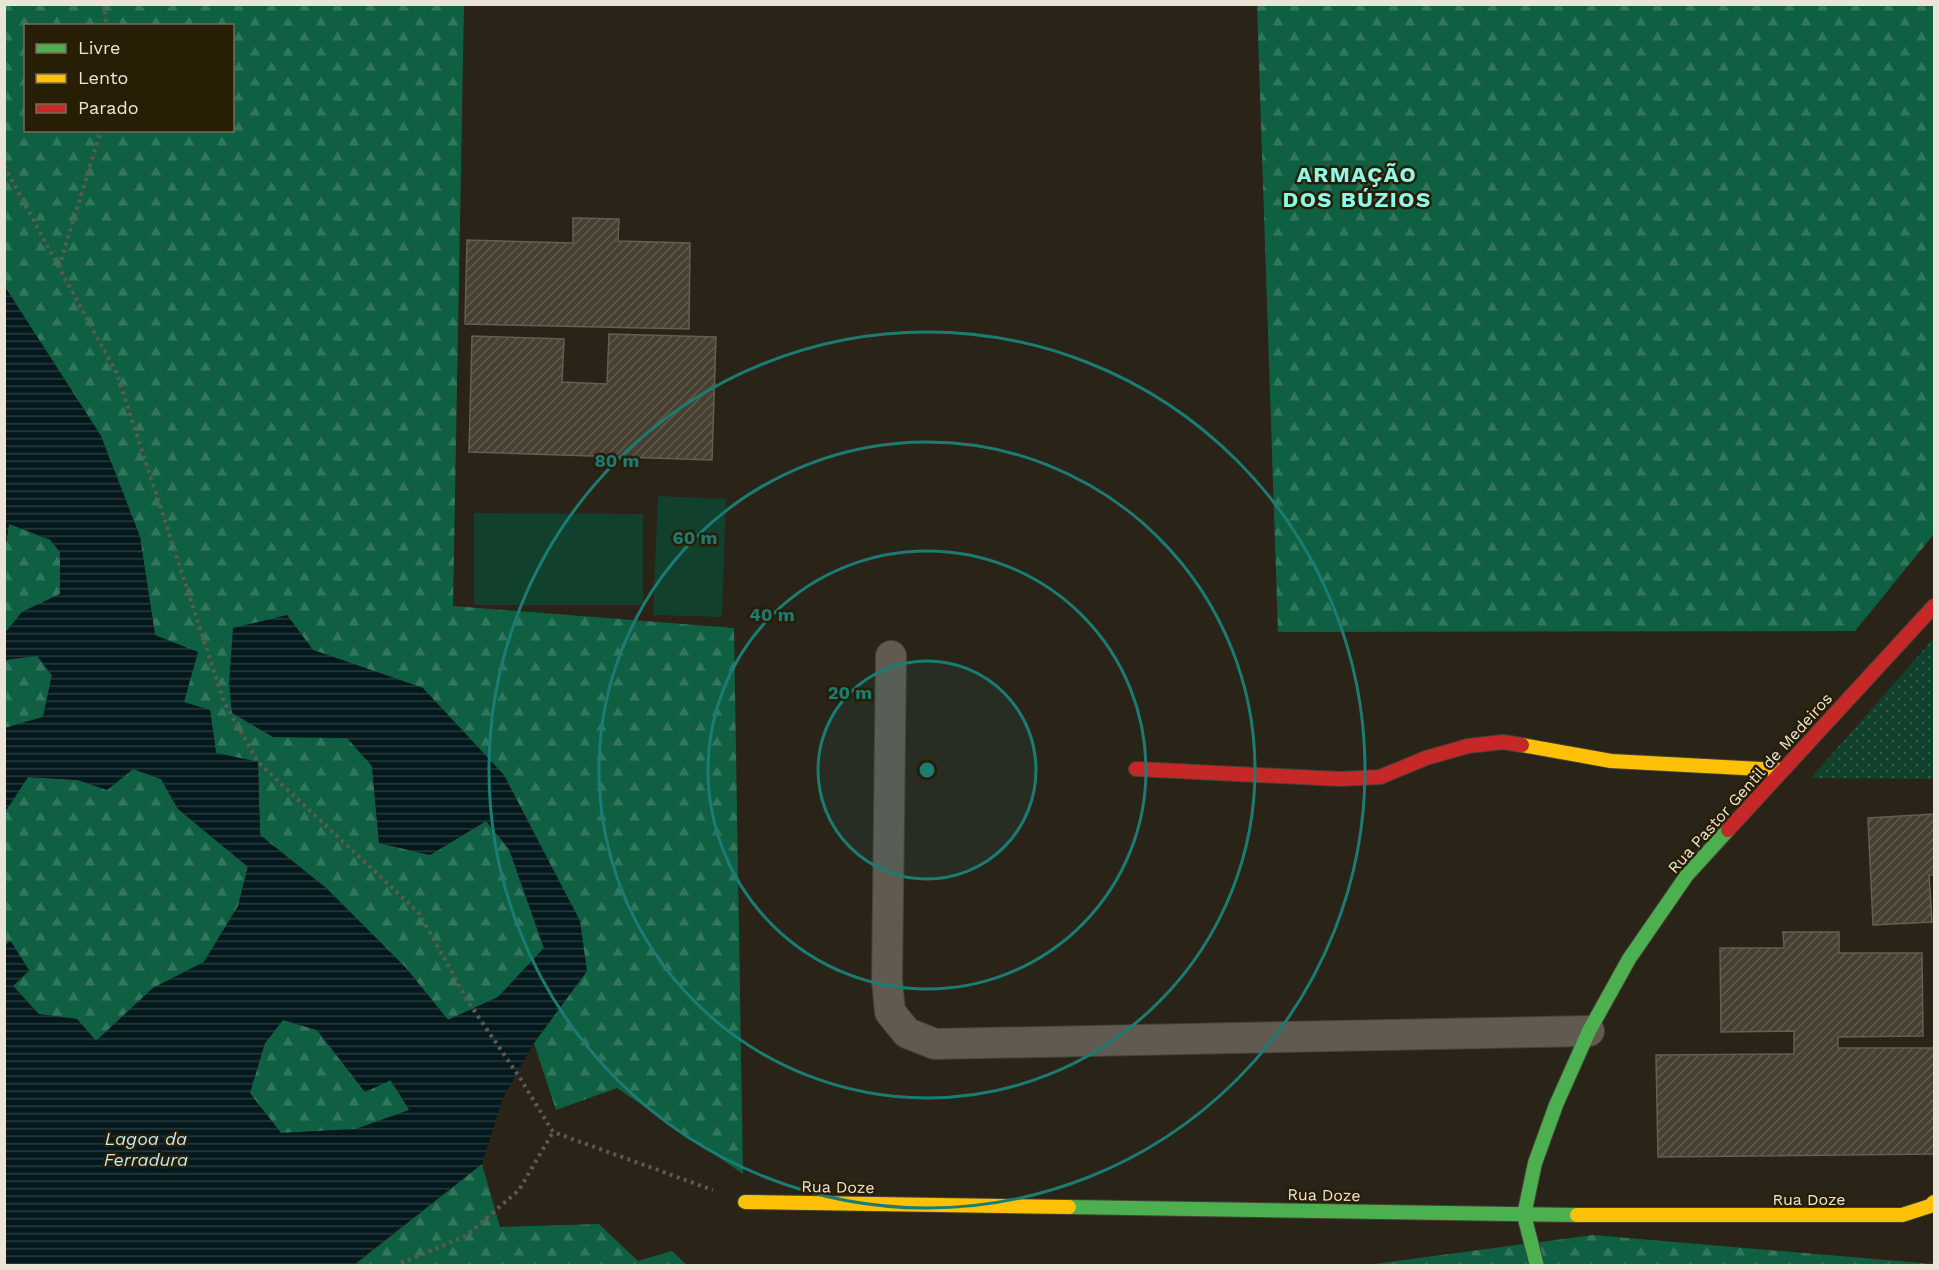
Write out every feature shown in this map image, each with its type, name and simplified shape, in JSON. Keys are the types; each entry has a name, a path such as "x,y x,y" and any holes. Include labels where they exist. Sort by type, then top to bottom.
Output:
{"street":[{"name":"Rua Pastor Gentil de Medeiros","path":"1537,1266 1524,1215 1535,1163 1556,1105 1589,1031 1629,959 1687,875 1781,770 1935,606"},
{"path":"891,656 887,980 890,1012 907,1034 935,1044 1589,1031"},
{"path":"1136,769 1340,779 1380,777 1426,758 1468,746 1503,742 1611,761 1781,770"},
{"name":"Rua Doze","path":"745,1202 1524,1215 1902,1215 1930,1206 1935,1202"}],"path":[{"path":"104,4 106,24"},
{"path":"59,267 100,132"},
{"path":"4,166 117,374 224,702 258,762 419,913 469,1003 520,1078 553,1132 745,1202"},
{"path":"394,1266 466,1236 519,1190 553,1132"}],"green space":[{"path":"5,5 464,5 453,606 734,628 743,1174 617,1088 556,1110 534,1043 587,971 423,688 313,650 287,615 273,737 347,738 372,766 379,843 430,855 486,821 509,849 544,948 498,997 448,1020 406,968 326,888 260,835 258,762 216,753 210,710 184,703 155,635 140,537 101,436 5,287"},
{"path":"1257,5 1934,5 1934,534 1855,631 1278,632"},
{"path":"658,496 726,499 722,617 653,615"},
{"path":"474,513 643,514 643,605 474,605"},
{"path":"9,524 50,540 60,552 60,594 22,612 5,633 4,550"},
{"path":"1934,638 1934,779 1811,778"},
{"path":"37,655 52,675 43,717 5,728 5,660"},
{"path":"133,769 161,779 178,809 248,866 238,906 204,962 153,988 96,1041 77,1019 39,1014 13,986 29,971 5,946 5,809 28,777 78,780 107,790"},
{"path":"283,1020 317,1030 365,1092 390,1080 410,1110 356,1129 281,1133 249,1093 265,1043"},
{"path":"482,1164 500,1227 599,1224 638,1261 672,1251 687,1265 353,1266"},
{"path":"1593,1235 1934,1264 1934,1265 1374,1264"}],"water":[{"name":"Lagoa da Ferradura","path":"5,287 101,436 140,537 155,635 198,652 184,702 210,710 216,753 258,762 260,835 326,888 406,968 448,1020 498,997 544,948 509,849 486,821 430,855 379,843 372,766 347,738 273,737 232,713 229,683 233,628 287,615 313,650 423,688 504,775 580,921 587,971 534,1043 503,1098 482,1164 353,1265 5,1265 5,946 10,940 29,970 13,986 38,1014 77,1019 96,1041 153,988 204,962 238,906 248,867 178,809 161,779 133,769 107,790 78,780 28,777 5,809 5,728 43,717 52,675 37,656 5,660 5,633 22,612 60,594 60,552 50,539 9,524 5,550","holes":["283,1020 317,1030 365,1092 391,1080 409,1110 356,1129 281,1133 250,1093 265,1043"]}],"building":[{"path":"573,218 619,219 618,241 690,243 689,329 465,324 467,240 573,243"},
{"path":"609,334 716,337 712,460 469,452 472,336 564,339 562,382 607,384"},
{"path":"1934,814 1934,875 1929,875 1932,922 1873,925 1868,818"},
{"path":"1783,932 1839,932 1839,953 1922,953 1923,1036 1838,1037 1838,1048 1934,1048 1934,1154 1658,1157 1656,1055 1794,1054 1794,1031 1721,1032 1720,948 1784,948"}],"traffic: fast":[{"path":"1537,1266 1524,1215 1535,1163 1556,1105 1589,1031 1629,959 1687,875 1728,830"},
{"path":"1069,1207 1577,1215"}],"traffic: slow":[{"path":"1522,745 1611,761 1781,770"},
{"path":"745,1202 1069,1207"},
{"path":"1577,1215 1902,1215 1930,1206 1934,1202"}],"traffic: jam":[{"path":"1728,830 1934,606"},
{"path":"1136,769 1340,779 1380,777 1426,758 1468,746 1503,742 1522,745"}],"district":[{"name":"ARMAÇÃO DOS BÚZIOS","path":"1357,186"}]}
